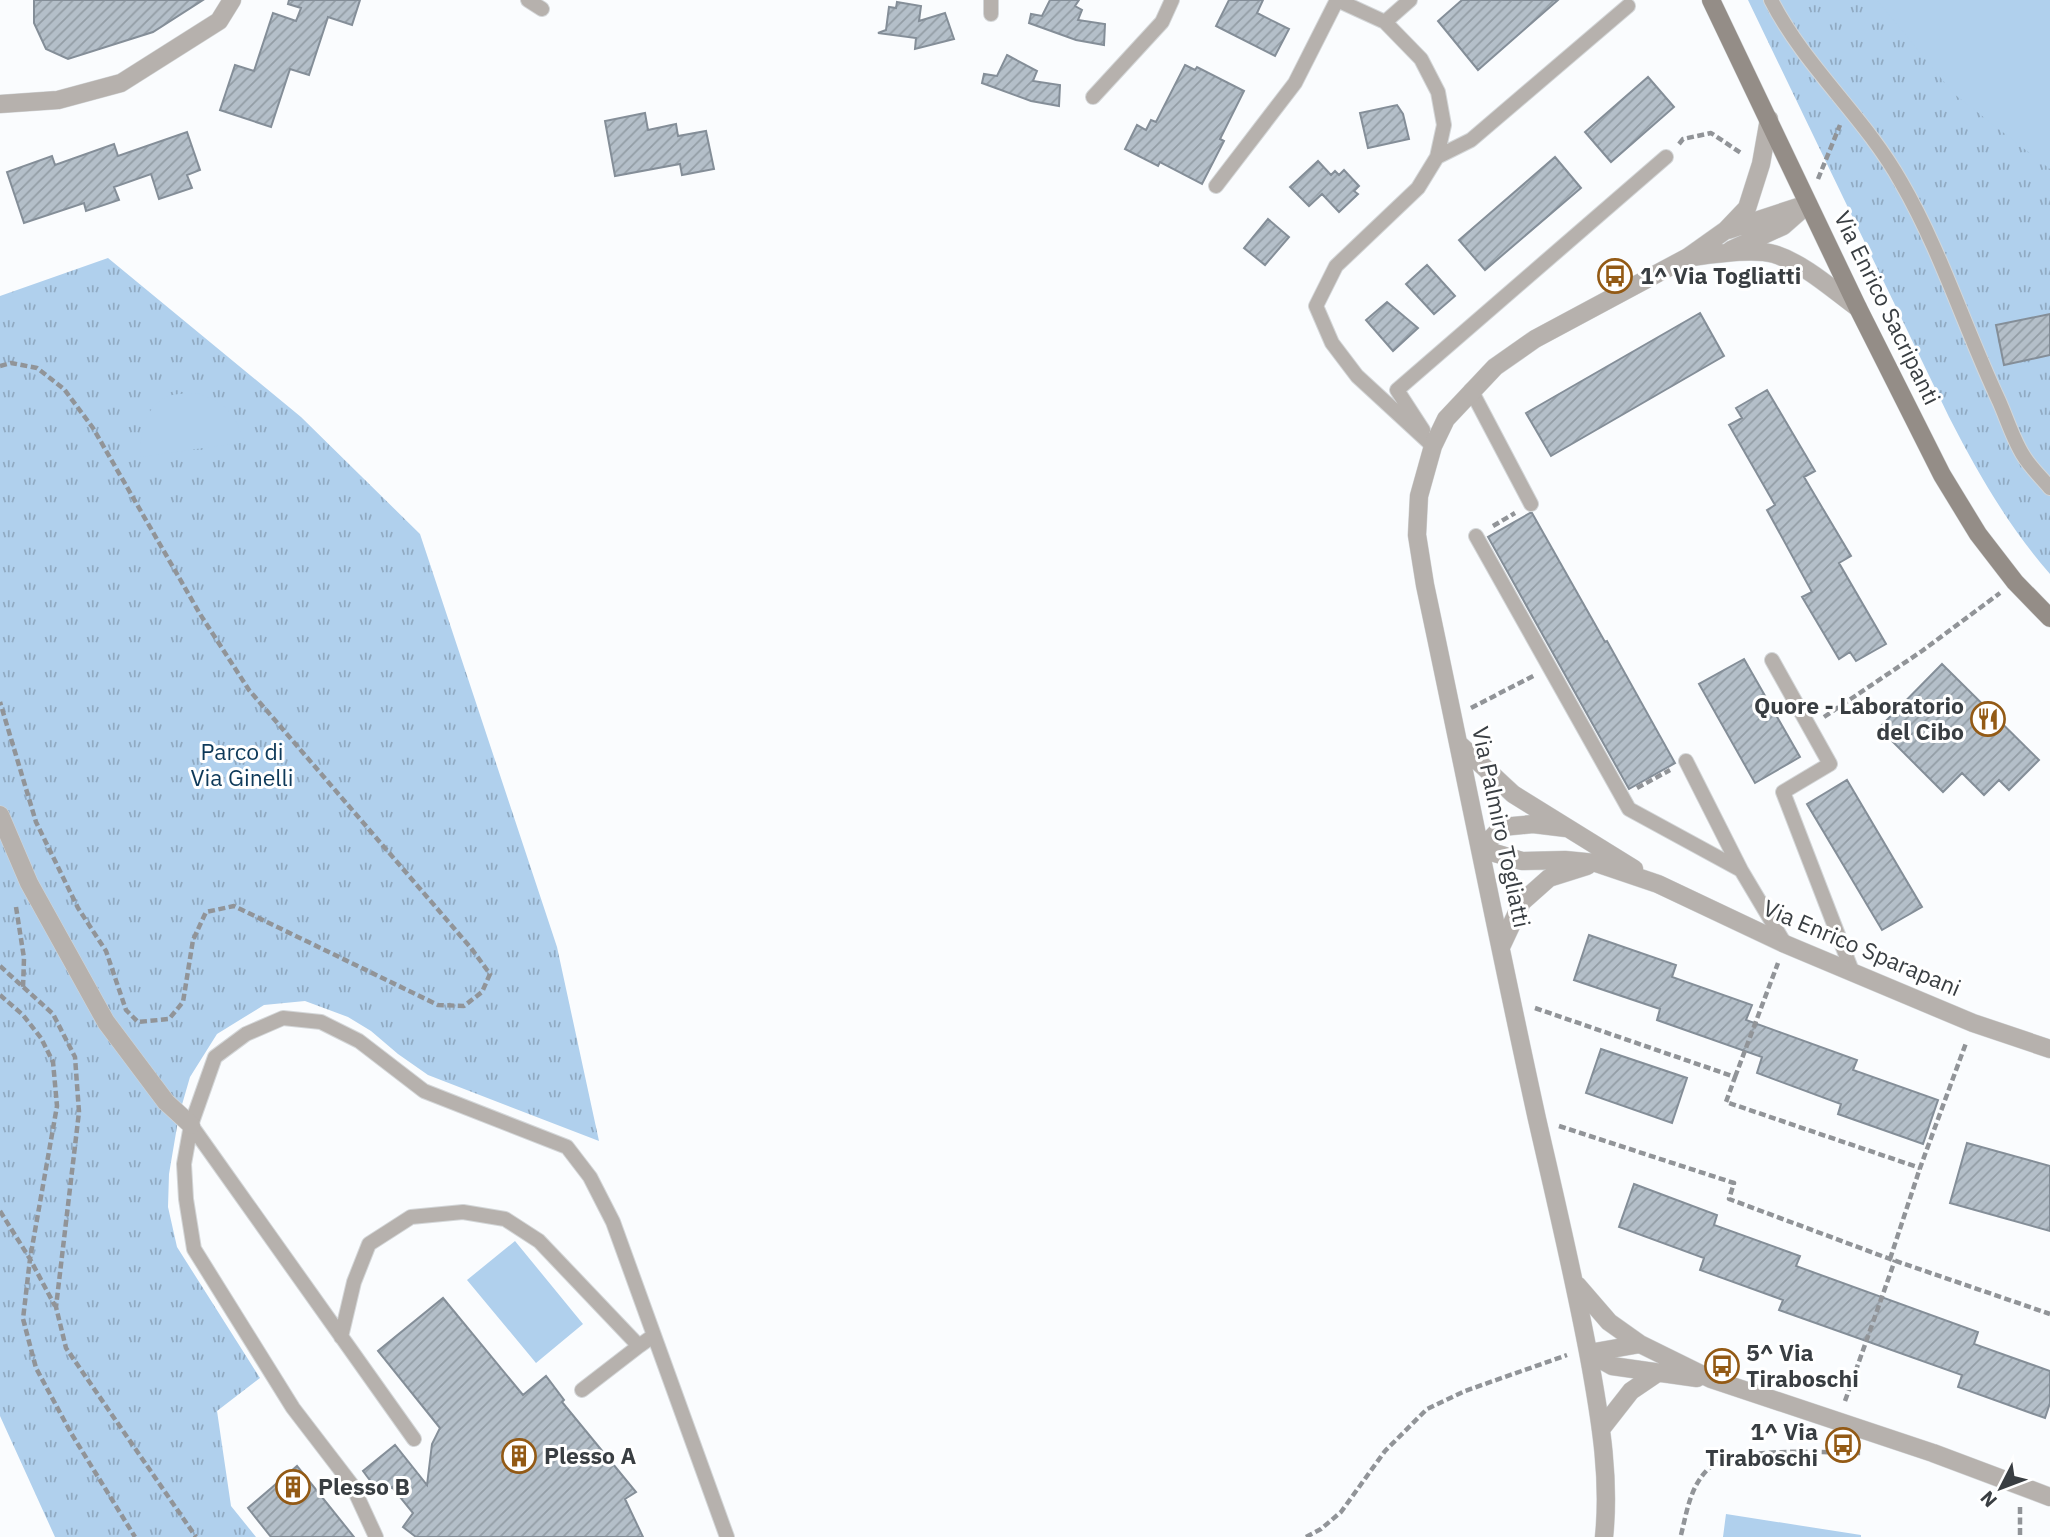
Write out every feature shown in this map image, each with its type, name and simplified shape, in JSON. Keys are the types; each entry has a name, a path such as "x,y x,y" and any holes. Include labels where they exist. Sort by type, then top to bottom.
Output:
{"street":[{"path":"0,104 58,100 121,83 219,21 232,0"},
{"name":"Via Enrico Sacripanti","path":"1711,0 1858,308 1942,475 1978,534 2015,582 2050,618"},
{"name":"Via Palmiro Togliatti","path":"1604,1537 1605,1464 1602,1428 1576,1283 1537,1119 1417,535 1419,496 1433,446 1446,419 1495,367 1535,340 1688,257 1726,230 1747,208 1769,119"},
{"name":"Via Palmiro Togliatti","path":"1726,230 1808,204"},
{"name":"Via Palmiro Togliatti","path":"1726,253 1783,226 1808,204"},
{"name":"Via Palmiro Togliatti","path":"1688,257 1726,253 1773,253 1805,269 1858,308"},
{"name":"Via Enrico Sparapani","path":"1458,743 1513,794 1658,884"},
{"path":"0,815 29,883 106,1022 166,1102 191,1125"},
{"name":"Via Enrico Sparapani","path":"1572,829 1533,824 1502,827 1481,849 1522,860 1597,863 1658,884 1785,944 1973,1023 2050,1049"},
{"path":"1501,947 1522,902 1549,878 1597,863"},
{"path":"1576,1283 1609,1322 1640,1344 1711,1379 1933,1453 2050,1497"},
{"path":"1588,1353 1640,1344"},
{"path":"1588,1353 1612,1366 1656,1374 1711,1379"},
{"path":"1602,1428 1631,1391 1656,1374"}],"lane":[{"path":"528,0 542,9"},
{"path":"1093,96 1162,22 1172,0"},
{"path":"1216,186 1295,83 1337,0 1385,22 1421,59 1438,92 1444,125 1437,157 1418,188 1336,266 1316,306 1332,343 1357,376 1433,446"},
{"path":"1385,22 1410,0"},
{"path":"1771,0 1783,24 1810,62 1875,139 1903,184 2023,455 2050,488"},
{"path":"1437,157 1471,140 1628,6"},
{"path":"1433,446 1397,390 1667,157"},
{"path":"1471,390 1531,504"},
{"path":"1476,536 1629,809 1741,870"},
{"path":"1772,660 1830,764 1783,792 1852,971"},
{"path":"1686,761 1741,870 1785,944"},
{"path":"376,1537 352,1485 293,1408 194,1250 184,1164 191,1125 215,1057 246,1034 283,1018 321,1021 359,1041 424,1091 567,1147 590,1177 613,1222 727,1537"},
{"path":"191,1125 415,1439"},
{"path":"341,1337 354,1282 369,1244 411,1217 463,1212 505,1219 539,1241 639,1346"},
{"path":"582,1390 653,1336"}],"path":[{"path":"1808,204 1848,105"},
{"path":"1667,157 1683,139 1711,133 1737,151"},
{"path":"0,366 11,363 37,368 64,389 93,428 200,614 249,690 471,948 490,974 482,992 464,1006 438,1006 234,906 205,912 193,940 183,1002 169,1019 138,1022 126,1010 106,951 78,908 36,822 0,702"},
{"path":"1476,536 1531,504"},
{"path":"1808,727 1922,651 2015,582"},
{"path":"1453,717 1551,667"},
{"path":"1620,797 1686,761"},
{"path":"16,904 24,958 23,988"},
{"path":"1785,944 1726,1102 1920,1168"},
{"path":"0,966 53,1014 75,1057 79,1112 56,1307"},
{"path":"0,995 23,1015 41,1038 52,1062 57,1106 30,1259 23,1319 36,1368 71,1433 135,1537"},
{"path":"1513,1000 1735,1077"},
{"path":"1837,1422 1893,1259 1920,1168 1973,1023"},
{"path":"1537,1119 1734,1183 1729,1199 2050,1314"},
{"path":"0,1211 56,1307 66,1348 196,1537"},
{"path":"1306,1537 1321,1529 1341,1512 1385,1451 1427,1409 1465,1391 1542,1362 1563,1355 1588,1353"},
{"path":"1681,1535 1692,1490 1709,1467 1735,1456 1758,1453 1865,1453"}],"green space":[{"path":"1748,0 2050,0 2050,574 2007,518 1960,438"},
{"path":"1877,0 2050,0 2050,169 1954,94"},
{"name":"Parco di Via Ginelli","path":"108,258 301,417 420,534 557,947 599,1141 428,1075 371,1031 348,1017 305,1001 264,1005 217,1034 190,1077 179,1115 169,1174 168,1207 177,1247 260,1378 217,1411 231,1506 256,1537 55,1537 0,1416 0,296"},
{"path":"197,393 216,401 228,410 245,442 141,457 145,421 154,406 172,395"},
{"path":"515,1241 583,1324 536,1363 467,1280"},
{"path":"1726,1514 1861,1535 1861,1537 1723,1537"}],"building":[{"path":"34,0 203,0 153,32 68,59 46,49 34,23"},
{"path":"289,0 360,0 352,25 328,17 309,75 290,69 271,127 220,110 235,65 254,71 273,13 296,21 301,8 288,4"},
{"path":"1050,0 1079,0 1075,6 1082,10 1078,20 1105,24 1104,45 1076,40 1029,23 1031,14 1042,16"},
{"path":"1229,0 1263,0 1257,13 1289,29 1275,56 1216,26"},
{"path":"1462,0 1558,0 1478,70 1438,21"},
{"path":"897,2 921,6 919,21 945,13 954,39 915,49 916,38 878,33 886,30 889,7 896,8"},
{"path":"1007,55 1037,71 1033,81 1060,85 1059,106 1031,101 982,83 984,74 997,76"},
{"path":"1185,65 1195,70 1197,67 1244,91 1220,139 1224,141 1202,184 1160,162 1158,166 1125,149 1137,125 1146,130 1151,120 1156,122"},
{"path":"1648,77 1674,107 1611,162 1585,132"},
{"path":"1397,105 1403,114 1409,139 1368,148 1360,113"},
{"path":"645,113 648,130 676,124 678,136 706,131 714,169 682,175 680,164 615,176 605,121"},
{"path":"187,132 200,170 187,175 192,188 159,199 151,174 114,187 119,200 86,211 84,203 24,223 7,172 52,156 55,165 114,144 118,156"},
{"path":"1555,157 1581,188 1485,270 1459,240"},
{"path":"1318,161 1331,175 1335,171 1339,175 1344,170 1359,186 1354,191 1358,194 1339,212 1322,194 1309,206 1290,187"},
{"path":"1268,219 1289,237 1265,265 1244,248"},
{"path":"1427,265 1455,296 1434,314 1406,284"},
{"path":"1387,302 1418,328 1393,351 1366,320"},
{"path":"1700,313 1724,356 1551,456 1526,413"},
{"path":"2050,314 2050,355 2004,365 1996,325"},
{"path":"1767,390 1815,471 1804,477 1851,556 1839,563 1886,644 1856,661 1850,652 1839,659 1802,597 1812,592 1767,510 1775,505 1729,425 1742,418 1736,408"},
{"path":"1530,513 1605,642 1607,641 1675,763 1629,789 1488,537"},
{"path":"1744,659 1800,757 1755,783 1699,684"},
{"path":"1942,664 2039,760 2009,790 1999,780 1984,795 1962,773 1943,792 1879,728"},
{"path":"1847,780 1922,907 1882,930 1807,804"},
{"path":"1589,935 1676,965 1672,977 1752,1005 1746,1020 1857,1060 1853,1070 1938,1100 1923,1144 1838,1114 1841,1104 1757,1073 1762,1057 1657,1020 1660,1009 1574,980"},
{"path":"1601,1049 1687,1078 1672,1123 1586,1093"},
{"path":"1967,1143 2050,1166 2050,1231 1950,1203"},
{"path":"1634,1184 1717,1215 1714,1225 1800,1256 1796,1266 1978,1332 1974,1344 2050,1371 2050,1403 2045,1418 1958,1387 1962,1375 1779,1310 1783,1300 1700,1270 1704,1258 1619,1227"},
{"name":"Plesso A","path":"443,1298 523,1395 546,1376 564,1400 562,1402 636,1492 625,1499 643,1537 416,1537 403,1527 413,1513 392,1487 381,1495 363,1471 395,1445 427,1485 432,1444 440,1428 378,1351"},
{"name":"Plesso B","path":"297,1466 354,1537 271,1537 248,1508"}],"place":[{"name":"1^ Via Togliatti","path":"1615,276"},
{"name":"Quore - Laboratorio del Cibo","path":"1988,719"},
{"name":"5^ Via Tiraboschi","path":"1722,1366"},
{"name":"1^ Via Tiraboschi","path":"1843,1445"},
{"name":"Plesso A","path":"519,1456"},
{"name":"Plesso B","path":"293,1487"}]}
